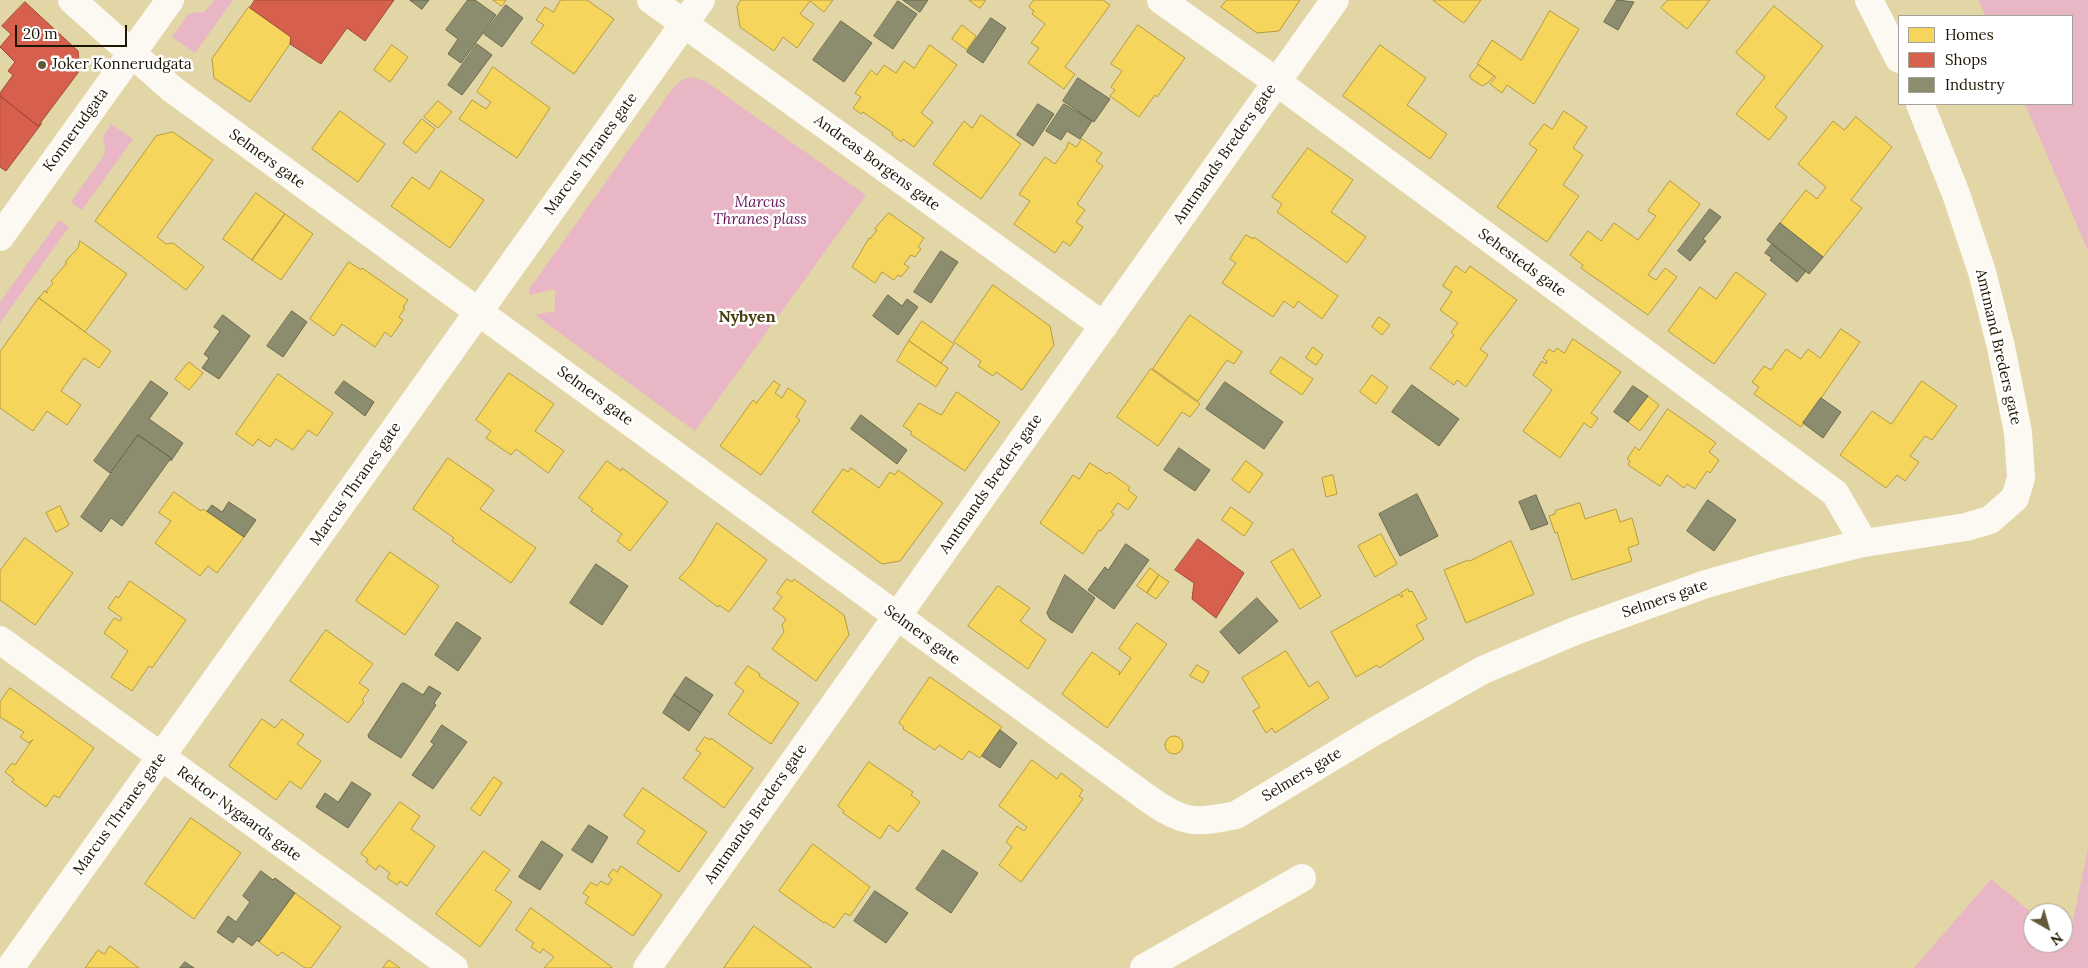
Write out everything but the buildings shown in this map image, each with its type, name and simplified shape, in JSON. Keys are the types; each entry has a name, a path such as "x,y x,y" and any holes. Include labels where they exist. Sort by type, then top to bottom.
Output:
{"street":[{"name":"Selmers gate","path":"72,0 172,89 896,617 1168,811 1191,820 1210,820 1236,815 1375,731 1483,670 1566,634 1706,584 1773,565 1864,543"},
{"name":"Konnerudgata","path":"0,237 170,0"},
{"name":"Andreas Borgens gate","path":"651,0 1104,326"},
{"name":"Marcus Thranes gate","path":"10,968 701,0"},
{"name":"Sehesteds gate","path":"1161,0 1277,82 1834,493 1864,543"},
{"name":"Amtmands Breders gate","path":"647,968 1335,0"},
{"path":"1869,0 1898,57"},
{"name":"Amtmand Breders gate","path":"1864,543 1966,527 1990,520 2015,498 2021,478 2018,432 2002,347 1982,272 1956,194 1920,105"},
{"name":"Rektor Nygaards gate","path":"0,640 160,758 454,968"},
{"path":"1144,968 1302,878"}],"green space":[{"path":"215,0 233,0 195,53 172,37 188,15 204,12"},
{"path":"1978,0 2088,0 2088,251 2025,105 2073,105 2073,15 1986,15"},
{"name":"Marcus Thranes plass","path":"690,77 705,81 866,195 695,431 535,315 555,311 555,289 529,295 530,288 673,88 682,80"},
{"path":"111,124 133,139 82,210 71,202 104,155 103,137"},
{"path":"59,220 69,227 0,323 0,302"},
{"path":"2088,848 2088,968 1914,968 1991,879 2023,906 2023,953 2073,953 2073,920"}],"place":[{"name":"Joker Konnerudgata","path":"42,65"}],"district":[{"name":"Nybyen","path":"747,317"}]}
